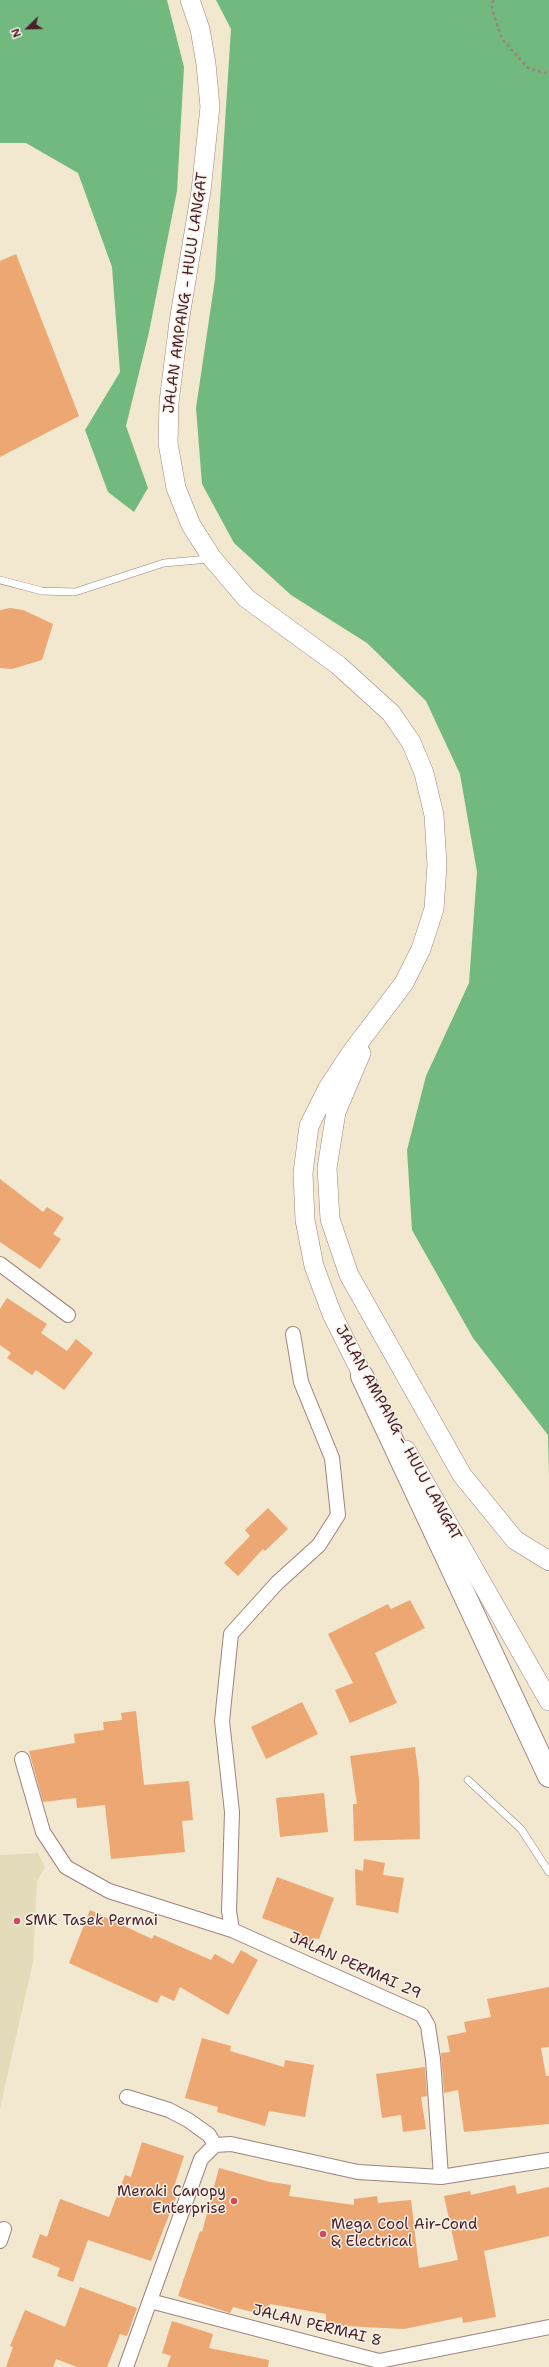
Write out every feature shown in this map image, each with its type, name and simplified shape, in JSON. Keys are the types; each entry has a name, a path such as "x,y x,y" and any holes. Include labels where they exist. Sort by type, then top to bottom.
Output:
{"highway":[{"path":"362,1376 549,1776"}],"street":[{"name":"JALAN AMPANG - HULU LANGAT","path":"190,0 200,28 205,57 210,107 201,191 179,322 169,402 168,443 176,488 191,525 212,558 246,598 338,665 391,713 411,742 424,773 434,815 438,864 434,909 421,949 404,983 374,1022 328,1088 309,1126 303,1173 305,1220 314,1266 332,1314 362,1376 460,1542 549,1701"},
{"name":"JALAN AMPANG - HULU LANGAT","path":"374,1022 336,1112 326,1168 330,1219 349,1275 462,1475 515,1540 549,1561"},
{"path":"0,1264 68,1315"},
{"path":"232,1930 229,1912 232,1812 222,1721 231,1634 277,1583 319,1545 338,1515 332,1458 301,1382 293,1334"},
{"name":"JALAN PERMAI 29","path":"22,1759 43,1832 66,1867 109,1891 232,1930 422,2015 428,2026 433,2059 441,2177"},
{"path":"127,2097 169,2110 188,2120 210,2135 215,2146"},
{"path":"126,2367 201,2159 215,2146 231,2144 358,2172 441,2177 549,2160"},
{"name":"JALAN PERMAI 8","path":"150,2301 379,2364 549,2327"}],"lane":[{"path":"0,580 42,591 75,592 164,563 212,558"},
{"path":"468,1780 521,1829 549,1872"}],"path":[{"path":"493,0 492,9 502,39 528,68 549,74"}],"shaded area":[{"name":"SMK Tasek Permai","path":"38,1853 45,1867 37,1881 33,1961 0,2108 0,1855"}],"green space":[{"path":"0,0 167,0 184,67 177,191 149,332 126,426 148,488 134,512 108,492 85,430 120,372 112,267 78,173 26,143 0,143"},
{"path":"216,0 549,0 549,1476 548,1435 473,1338 412,1230 407,1150 426,1076 469,983 477,872 460,774 426,701 367,643 291,595 234,543 202,484 196,408 215,279 231,29"}],"building":[{"path":"16,254 79,416 0,457 0,261"},
{"path":"10,608 23,610 53,624 42,660 12,669 0,668 0,610"},
{"path":"0,1179 43,1212 47,1207 64,1218 53,1234 61,1239 40,1269 0,1242"},
{"path":"7,1298 47,1324 41,1333 67,1351 76,1339 93,1353 64,1390 36,1370 32,1375 7,1358 11,1353 0,1345 0,1309"},
{"path":"268,1508 288,1529 265,1551 263,1549 238,1576 224,1563 250,1536 245,1530"},
{"path":"410,1600 425,1628 375,1653 397,1703 350,1723 335,1690 353,1683 328,1634 388,1604 391,1609"},
{"path":"302,1702 318,1734 266,1759 251,1727"},
{"path":"136,1711 144,1785 189,1781 193,1820 182,1821 185,1852 111,1859 105,1805 77,1808 76,1798 43,1802 29,1751 75,1743 74,1734 104,1730 103,1722 122,1720 121,1713"},
{"path":"415,1747 419,1779 420,1839 354,1841 353,1804 357,1804 350,1756"},
{"path":"324,1793 328,1832 280,1837 276,1798"},
{"path":"364,1859 385,1863 383,1875 404,1878 398,1913 356,1905 355,1869 363,1871"},
{"path":"277,1877 334,1898 319,1939 314,1938 312,1946 293,1939 296,1931 262,1918"},
{"path":"90,1910 152,1939 154,1935 211,1960 215,1954 233,1964 241,1950 258,1960 228,2015 180,1987 174,2001 161,1995 157,2003 69,1963"},
{"path":"549,1987 549,2047 541,2048 546,2076 549,2076 549,2124 464,2132 458,2090 444,2093 441,2053 450,2052 447,2036 466,2032 464,2022 491,2017 487,1999"},
{"path":"202,2038 231,2046 230,2051 284,2067 285,2060 314,2065 305,2117 269,2111 265,2126 217,2112 218,2107 185,2098"},
{"path":"425,2067 427,2096 421,2097 426,2129 403,2132 401,2115 382,2118 376,2074"},
{"path":"142,2142 184,2156 172,2193 177,2195 151,2261 88,2240 73,2282 57,2276 60,2268 32,2257 40,2234 47,2237 60,2199 109,2217 125,2175 131,2177"},
{"path":"219,2168 270,2182 291,2185 289,2196 354,2205 354,2199 377,2196 378,2203 411,2200 419,2268 458,2260 444,2196 470,2191 471,2195 515,2185 517,2194 549,2187 549,2236 484,2251 496,2317 463,2323 462,2317 404,2329 326,2325 326,2314 270,2304 268,2316 233,2307 230,2313 178,2296 200,2231 202,2232"},
{"path":"80,2287 137,2308 127,2336 120,2334 107,2367 77,2367 56,2359 53,2367 6,2367 13,2347 10,2346 25,2310 65,2327"},
{"path":"172,2321 213,2334 209,2348 269,2360 268,2367 167,2367 171,2356 162,2353"}],"place":[{"name":"SMK Tasek Permai","path":"17,1921"},
{"name":"Meraki Canopy Enterprise","path":"234,2201"},
{"name":"Mega Cool Air-Cond & Electrical","path":"323,2234"}]}
